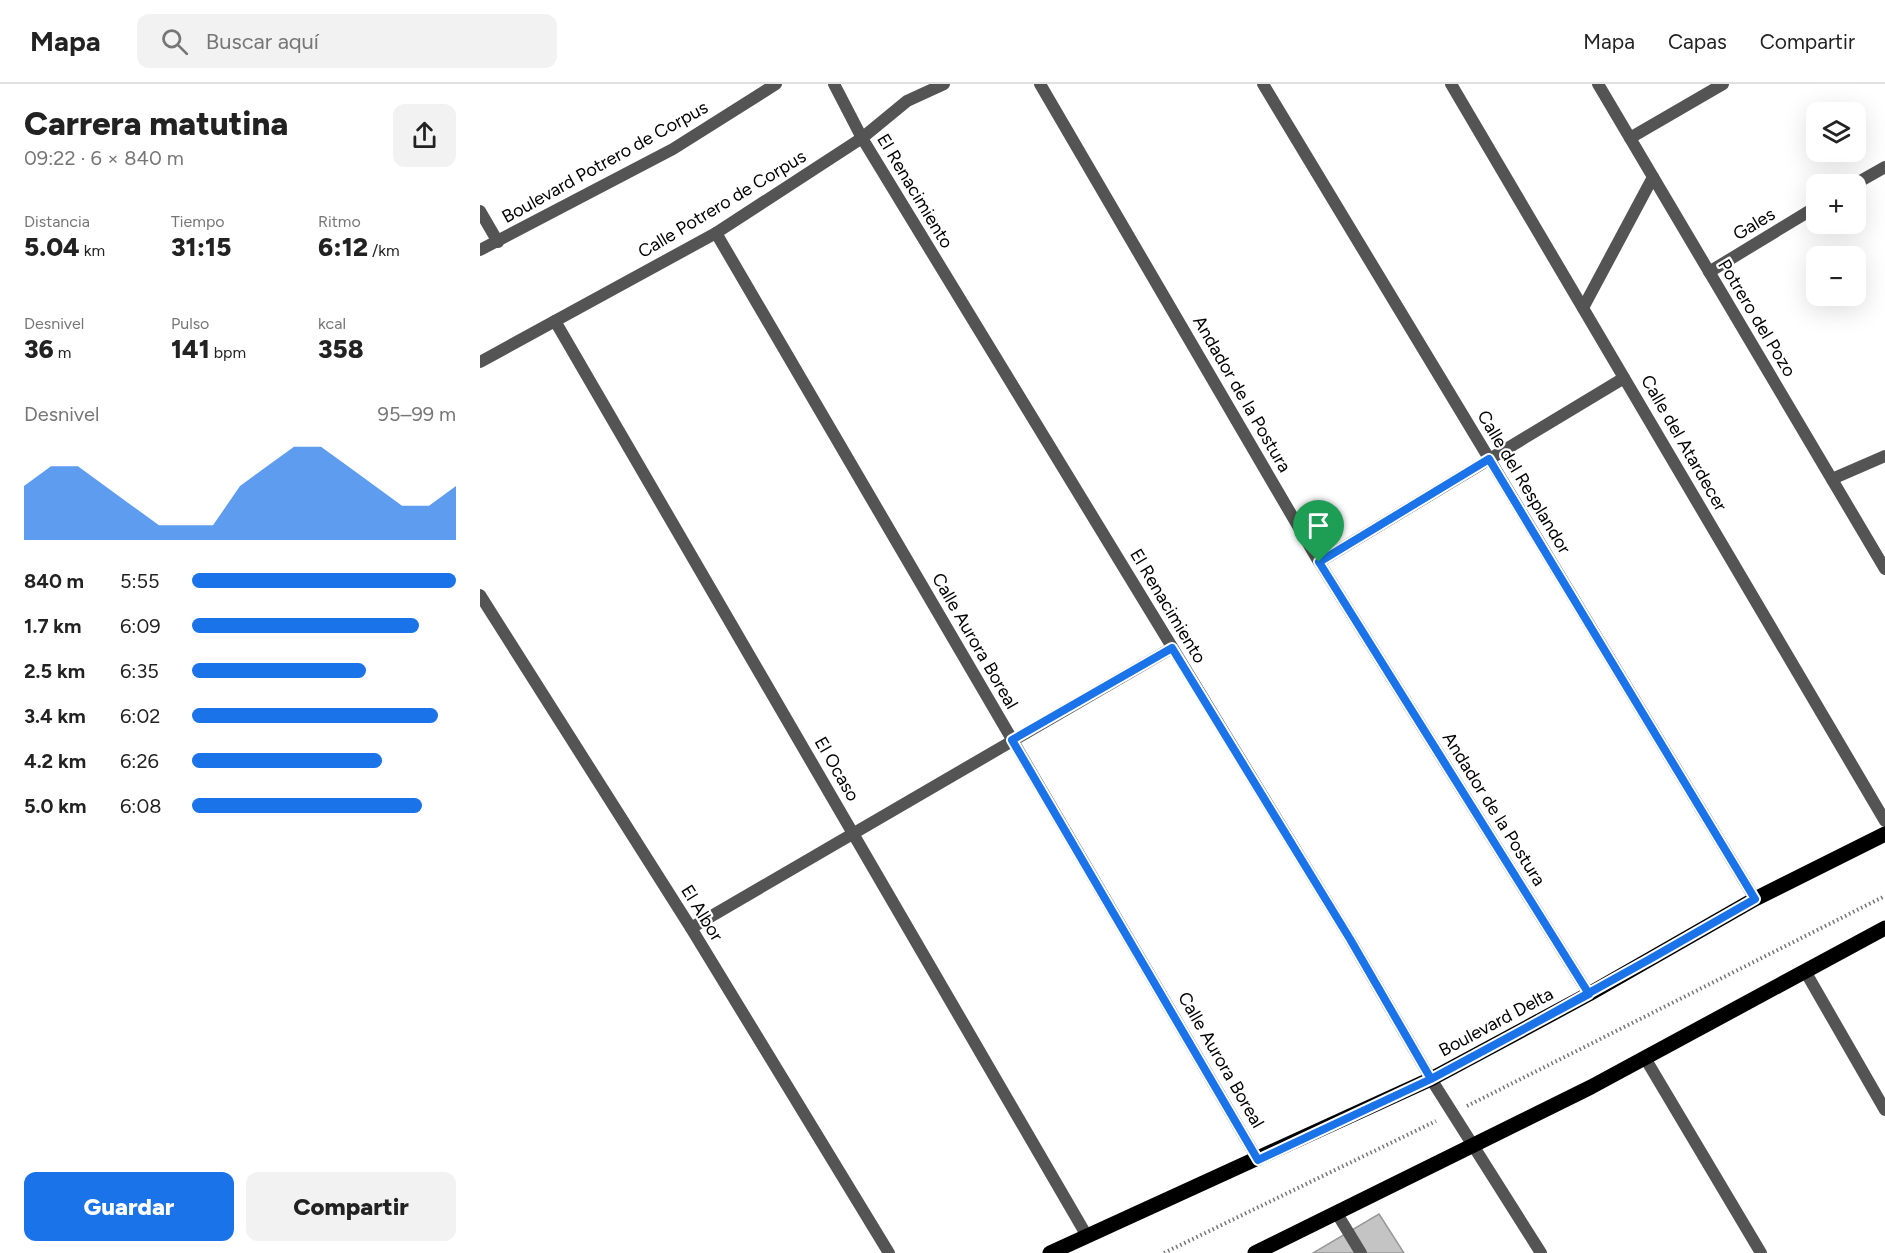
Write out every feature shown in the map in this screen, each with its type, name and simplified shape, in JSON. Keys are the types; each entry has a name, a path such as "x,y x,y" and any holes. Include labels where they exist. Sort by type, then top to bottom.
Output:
{"main road":[{"name":"Boulevard Delta","path":"1050,1253 1258,1160 1431,1079 1589,994 1755,899 1885,834"},
{"path":"1256,1253 1645,1058 1885,928"}],"street":[{"name":"Boulevard Potrero de Corpus","path":"480,250 673,149 776,84"},
{"name":"El Renacimiento","path":"834,84 862,138 1350,939 1431,1079 1541,1253"},
{"name":"Calle Potrero de Corpus","path":"480,362 716,233 862,138 907,101 944,84"},
{"name":"Andador de la Postura","path":"1040,84 1319,562 1589,994"},
{"name":"Calle del Resplandor","path":"1263,84 1755,899"},
{"name":"Calle del Atardecer","path":"1451,84 1885,821"},
{"name":"Potrero del Pozo","path":"1598,84 1885,570"},
{"path":"1630,138 1723,84"},
{"path":"1866,178 1885,167"},
{"path":"1583,308 1653,177"},
{"path":"480,211 498,242"},
{"name":"Gales","path":"1709,272 1806,213"},
{"name":"Calle Aurora Boreal","path":"716,233 1258,1160"},
{"name":"El Ocaso","path":"555,321 1087,1236"},
{"path":"1319,562 1624,378"},
{"path":"1832,479 1885,456"},
{"name":"El Albor","path":"480,595 691,928 889,1253"},
{"path":"691,928 1172,648"},
{"path":"1805,971 1885,1110"},
{"path":"1645,1058 1761,1253"},
{"path":"1336,1212 1361,1253"}],"path":[{"path":"1164,1253 1453,1113 1885,896"}],"building":[{"path":"1379,1214 1404,1253 1313,1253"}],"route":[{"path":"1319,562 1489,459 1755,899 1589,994 1510,1037 1431,1079 1350,939 1172,648 1012,740 1258,1160 1431,1079 1589,994 1319,562"}]}
